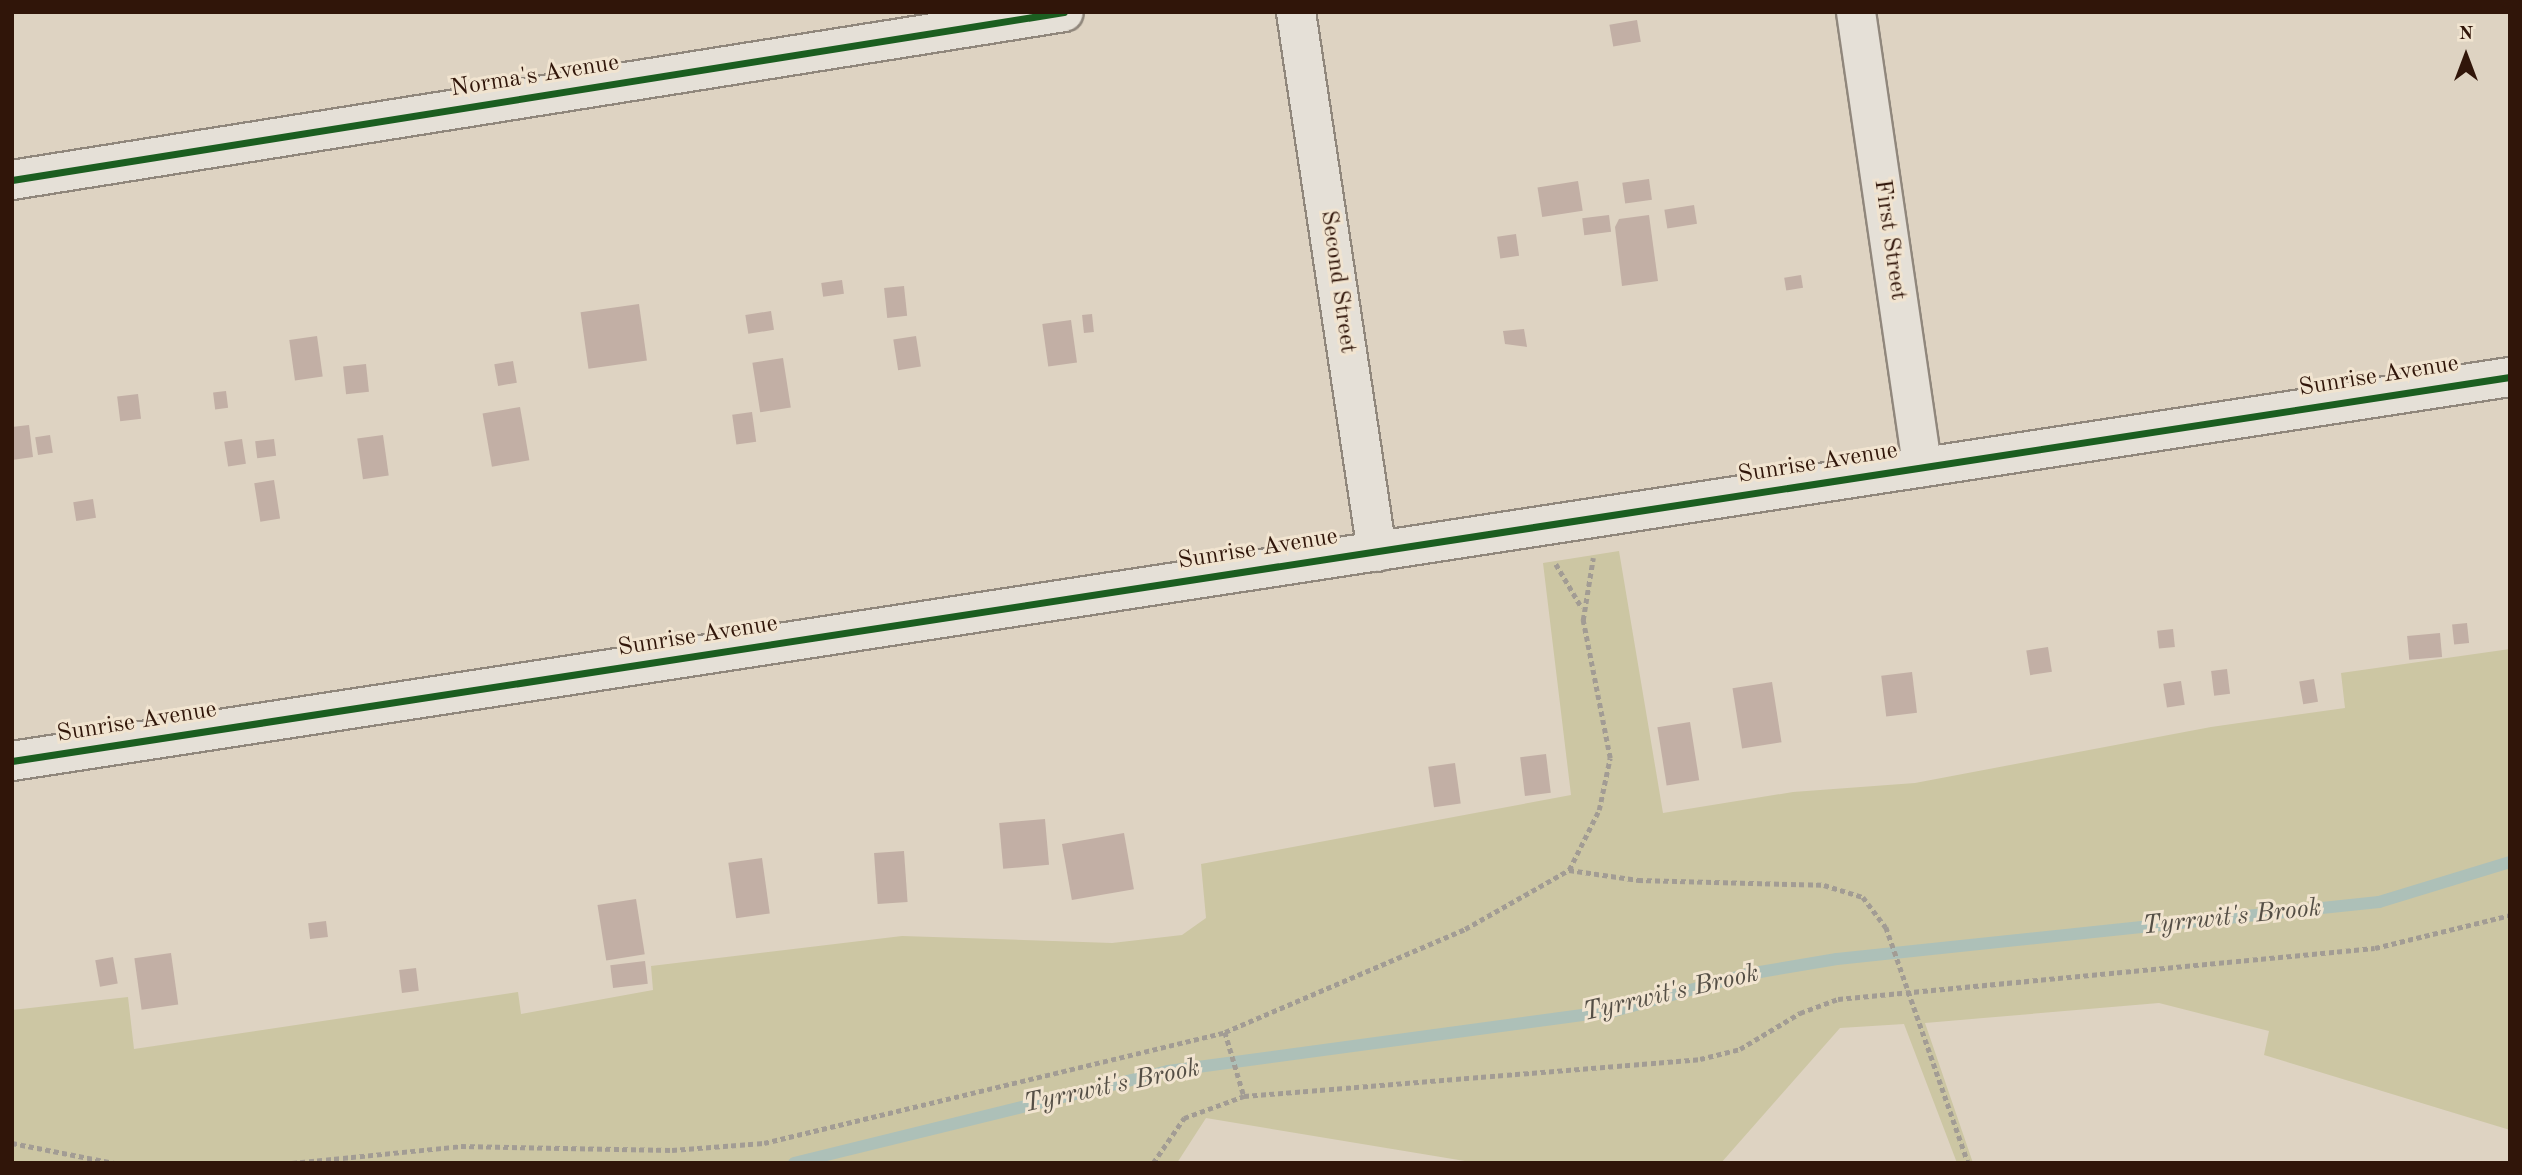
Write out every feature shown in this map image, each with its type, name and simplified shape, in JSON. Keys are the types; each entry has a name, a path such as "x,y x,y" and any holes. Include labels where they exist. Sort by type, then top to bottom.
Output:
{"street":[{"name":"Norma's Avenue","path":"12,180 1064,12"},
{"name":"Second Street","path":"1297,12 1377,552"},
{"name":"First Street","path":"1856,12 1922,467"},
{"name":"Sunrise Avenue","path":"12,761 2510,377"}],"path":[{"path":"1583,608 1593,566 1588,520"},
{"path":"292,1163 473,1145 672,1150 764,1143 1225,1032 1465,929 1569,870 1600,810 1610,758 1583,608 1556,564 1548,526"},
{"path":"1569,870 1628,880 1842,889 1873,907 1890,937 1906,993 1968,1163"},
{"path":"1153,1163 1184,1118 1244,1096 1700,1059 1740,1049 1819,1005 1906,993 2375,948 2510,915"},
{"path":"1225,1032 1244,1096"},
{"path":"12,1143 114,1163"}],"shaded area":[{"path":"1619,551 1663,813 1793,792 1915,783 2211,727 2345,708 2341,673 2510,649 2510,1130 2264,1055 2269,1031 2159,1003 1925,1023 1973,1163 1957,1163 1904,1024 1840,1028 1721,1163 1477,1163 1206,1118 1177,1163 12,1163 12,1010 128,997 134,1049 518,992 521,1014 653,990 651,966 902,936 1112,943 1182,935 1206,918 1201,864 1571,795 1543,563"}],"building":[{"path":"1637,20 1641,42 1613,47 1609,25"},
{"path":"1649,179 1652,200 1625,204 1622,183"},
{"path":"1578,181 1583,211 1542,217 1538,187"},
{"path":"1694,205 1697,224 1667,228 1664,210"},
{"path":"1609,215 1611,232 1584,235 1582,218"},
{"path":"1649,215 1658,281 1622,286 1615,227 1619,219"},
{"path":"1516,234 1519,256 1500,258 1497,237"},
{"path":"1801,275 1803,288 1786,290 1784,278"},
{"path":"842,280 844,294 823,297 821,283"},
{"path":"904,286 907,316 887,318 884,288"},
{"path":"639,304 647,360 589,369 581,312"},
{"path":"771,311 774,330 748,334 745,315"},
{"path":"1092,314 1094,332 1084,333 1082,315"},
{"path":"1071,320 1077,363 1048,367 1042,324"},
{"path":"1524,329 1527,347 1505,344 1503,331"},
{"path":"317,336 323,377 295,380 289,340"},
{"path":"916,336 921,367 898,370 893,340"},
{"path":"783,358 791,407 760,412 752,363"},
{"path":"513,361 517,383 498,386 494,364"},
{"path":"366,364 369,392 346,394 343,366"},
{"path":"226,391 228,408 215,409 213,393"},
{"path":"138,394 141,419 120,421 117,397"},
{"path":"520,407 529,460 492,467 483,414"},
{"path":"752,412 756,442 736,444 732,415"},
{"path":"29,425 33,457 12,460 12,427"},
{"path":"50,435 53,453 38,455 35,437"},
{"path":"383,435 389,476 363,479 357,439"},
{"path":"242,439 246,464 228,467 224,442"},
{"path":"274,439 276,456 257,458 255,441"},
{"path":"274,480 280,519 260,522 254,483"},
{"path":"93,499 96,518 76,521 73,502"},
{"path":"2467,623 2469,643 2454,644 2452,625"},
{"path":"2173,629 2175,647 2159,649 2157,631"},
{"path":"2440,633 2442,657 2409,660 2407,636"},
{"path":"2048,647 2052,672 2030,675 2026,650"},
{"path":"2227,669 2230,694 2214,696 2211,671"},
{"path":"1912,672 1917,713 1886,716 1881,676"},
{"path":"2314,679 2318,702 2303,704 2299,682"},
{"path":"2181,681 2185,705 2167,708 2163,684"},
{"path":"1772,682 1782,742 1742,749 1732,688"},
{"path":"1690,722 1699,780 1667,785 1657,727"},
{"path":"1546,754 1551,793 1525,796 1520,757"},
{"path":"1455,763 1461,804 1434,807 1428,767"},
{"path":"1045,819 1049,865 1003,869 999,823"},
{"path":"1124,833 1134,889 1072,900 1062,844"},
{"path":"904,851 908,902 878,904 874,853"},
{"path":"762,858 770,913 736,918 728,863"},
{"path":"636,899 645,954 606,960 597,905"},
{"path":"326,921 328,937 310,939 308,923"},
{"path":"171,953 178,1004 142,1010 134,958"},
{"path":"113,957 118,984 100,987 95,960"},
{"path":"645,961 648,984 613,988 610,965"},
{"path":"416,968 419,991 402,993 399,970"}],"waterway":[{"name":"Tyrrwit's Brook","path":"794,1163 1168,1071 1614,1011 1748,974 1837,959 2379,902 2510,862"}],"cycle path":[{"path":"12,180 1064,12"},
{"path":"12,761 2510,377"}]}
